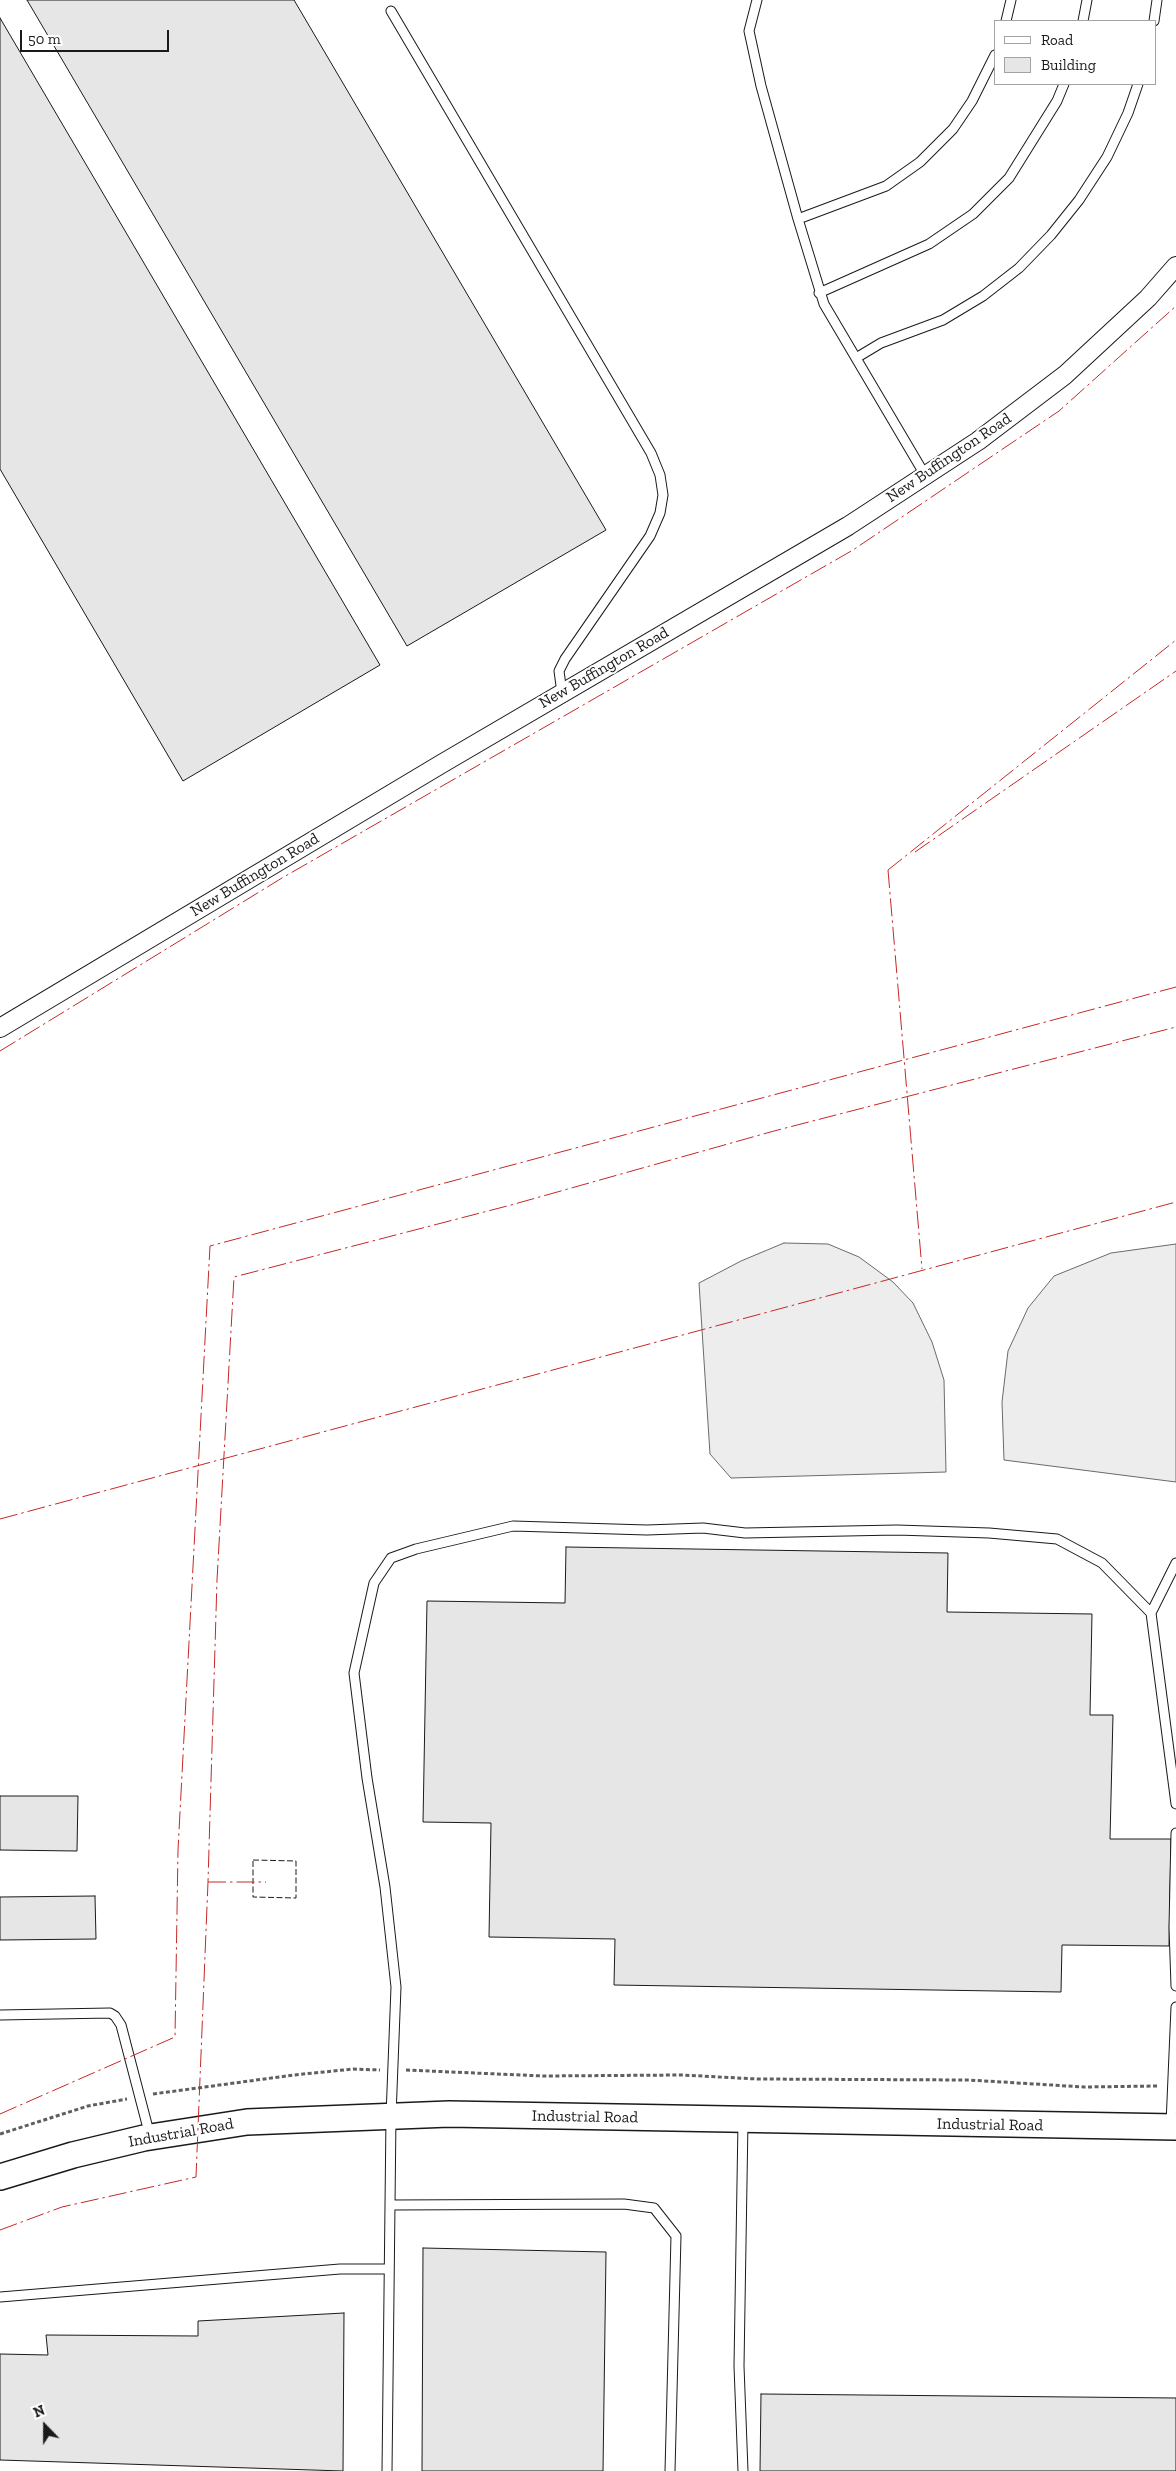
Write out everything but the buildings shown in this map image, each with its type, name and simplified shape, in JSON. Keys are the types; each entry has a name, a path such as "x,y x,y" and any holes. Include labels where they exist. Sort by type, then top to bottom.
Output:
{"main road":[{"name":"Industrial Road","path":"0,2177 73,2155 150,2136 247,2122 449,2114 1173,2127"}],"street":[{"name":"New Buffington Road","path":"0,1028 562,693 848,526 978,441 1065,375 1148,298 1176,266"}],"lane":[{"path":"757,0 750,31 761,86 820,293 824,304 925,475"},
{"path":"1006,20 1011,0"},
{"path":"1083,20 1087,0"},
{"path":"1154,20 1157,0"},
{"path":"391,11 646,444 660,474 663,495 660,514 650,536 565,659 559,671 562,693"},
{"path":"798,219 886,186 920,162 953,129 972,101 994,57"},
{"path":"820,293 929,244 973,214 1009,178 1057,100 1064,85"},
{"path":"856,358 880,344 943,320 983,296 1019,268 1079,200 1103,164 1128,113 1138,85"},
{"path":"387,2471 391,2116 395,1978 386,1887 367,1778 354,1673 374,1583 391,1558 416,1549 513,1526 647,1530 703,1528 745,1533 897,1530 988,1533 1057,1539 1102,1564 1151,1613"},
{"path":"1176,1563 1151,1613 1176,1804"},
{"path":"1176,1834 1174,1927 1176,1986"},
{"path":"1173,2127 1176,2007"},
{"path":"0,2015 110,2014 115,2016 121,2025 150,2136"},
{"path":"743,2120 739,2366 743,2471"},
{"path":"390,2205 624,2204 654,2208 676,2236 670,2471"},
{"path":"0,2297 340,2269 389,2269"}],"path":[{"path":"0,2134 88,2106 140,2096 180,2089 352,2069 543,2076 682,2074 756,2079 969,2080 1084,2087 1173,2086"}],"shaded area":[{"path":"784,1243 828,1244 859,1257 893,1282 913,1303 932,1342 944,1380 946,1472 731,1478 710,1454 699,1283 741,1261"},
{"path":"1176,1244 1176,1482 1004,1460 1002,1402 1008,1351 1028,1308 1054,1276 1111,1253"}],"fence":[{"path":"253,1860 296,1861 296,1898 253,1897 253,1860"}],"power":[{"path":"0,1051 282,878 853,550 1059,411 1176,306"},
{"path":"888,870 1176,640"},
{"path":"915,852 1176,671"},
{"path":"888,870 922,1269"},
{"path":"0,2114 175,2037 178,1850 210,1246 1176,987"},
{"path":"0,2230 62,2207 196,2177 208,1882 217,1580 234,1277 511,1205 774,1131 1176,1027"},
{"path":"0,1519 1176,1202"},
{"path":"208,1882 266,1882"}]}
